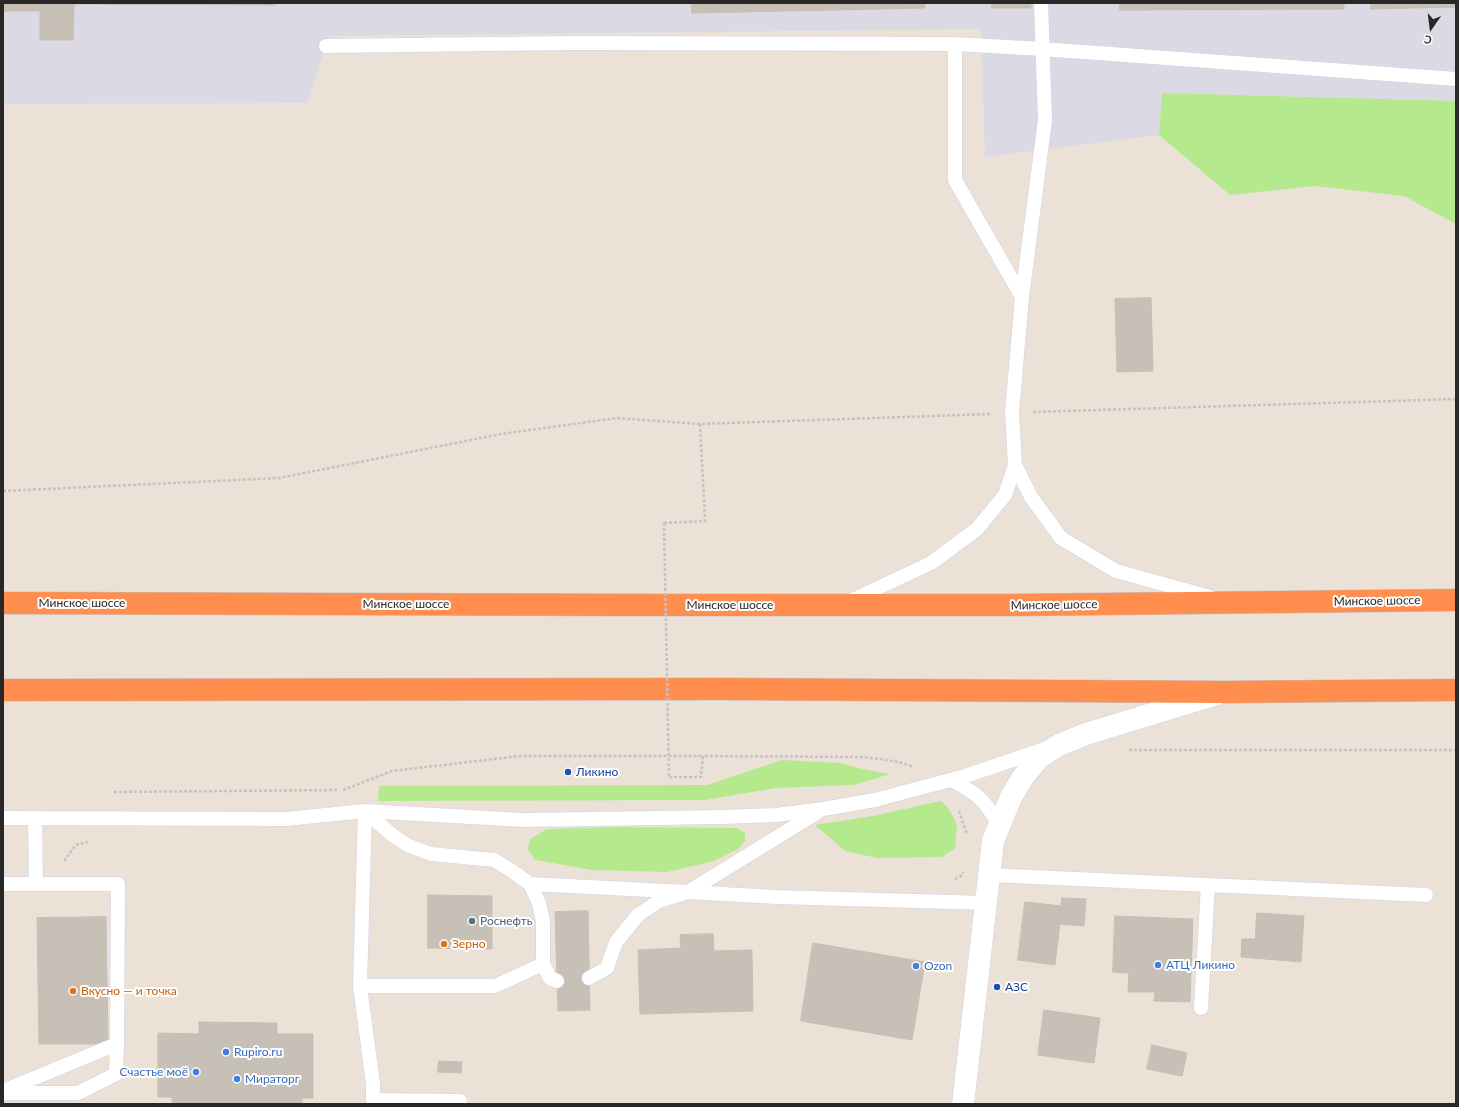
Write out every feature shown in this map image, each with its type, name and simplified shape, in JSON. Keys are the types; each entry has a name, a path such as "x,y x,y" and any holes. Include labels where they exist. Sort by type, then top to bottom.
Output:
{"highway":[{"name":"Минское шоссе","path":"3,603 840,605 1456,600"},
{"path":"3,690 723,689 1226,692 1456,690"}],"street":[{"path":"963,1104 993,841 1011,797 1023,777 1040,757 1059,745 1086,734 1226,692"}],"lane":[{"path":"840,605 931,563 977,529 1005,495 1015,465 1012,413 1022,297 1045,120 1040,3"},
{"path":"326,46 572,43 954,44 1456,79"},
{"path":"954,44 955,180 1022,297"},
{"path":"1015,465 1031,497 1061,538 1116,571 1232,603"},
{"path":"3,818 286,819 365,811 523,820 776,815 875,800 951,780 1059,745"},
{"path":"951,780 972,791 988,807 999,825"},
{"path":"589,978 607,968 616,942 638,915 659,901 688,892 823,809"},
{"path":"365,811 391,834 407,845 431,854 494,860 530,884 539,903 543,922 542,964 550,978 557,981"},
{"path":"365,811 360,986 373,1102 460,1101"},
{"path":"35,819 36,884"},
{"path":"989,875 1426,895"},
{"path":"3,884 118,884 116,1074 78,1093 3,1092"},
{"path":"530,884 792,897 986,903"},
{"path":"1201,1008 1208,885"},
{"path":"360,986 495,986 542,964"},
{"path":"3,1092 117,1044"}],"path":[{"path":"3,491 279,478 501,434 617,418 700,424 1456,399"},
{"path":"700,424 705,521 664,523 669,777 701,777"},
{"path":"1129,750 1456,750"},
{"path":"114,792 342,790 392,771 520,756 703,756"},
{"path":"64,861 76,845 89,841"}],"shaded area":[{"path":"3,3 1456,3 1456,101 1162,93 1159,135 985,157 981,29 329,36 307,103 3,104"}],"green space":[{"path":"1162,93 1456,101 1456,224 1404,196 1315,186 1230,195 1159,135"},
{"path":"782,760 840,763 890,774 854,785 776,788 705,800 378,801 379,786 707,785"},
{"path":"941,801 949,809 957,824 955,848 942,857 877,858 845,851 815,825 873,816"},
{"path":"622,827 737,828 745,833 745,841 738,849 714,861 667,872 592,870 535,860 528,849 530,839 547,829"}],"building":[{"path":"3,3 275,3 275,5 74,4 73,40 40,40 40,11 3,11"},
{"path":"692,3 924,3 925,8 692,13"},
{"path":"992,3 1031,3 1031,8 992,8"},
{"path":"1120,3 1344,3 1344,9 1120,10"},
{"path":"1371,3 1456,3 1456,7 1371,9"},
{"path":"1151,298 1153,371 1117,372 1115,299"},
{"path":"428,895 492,896 492,949 428,948"},
{"path":"1062,898 1086,899 1084,926 1060,924"},
{"path":"1025,902 1062,906 1055,965 1018,960"},
{"path":"588,911 590,1010 558,1011 555,912"},
{"path":"1257,913 1304,916 1301,962 1241,957 1242,939 1255,939"},
{"path":"1115,916 1193,919 1190,1002 1154,1001 1155,992 1128,992 1129,973 1113,972"},
{"name":"Вкусно — и точка","path":"106,917 108,1044 39,1044 37,918"},
{"path":"713,934 714,951 752,950 753,1011 640,1014 638,950 681,948 680,935"},
{"path":"813,943 925,962 912,1040 801,1021"},
{"path":"1044,1010 1100,1018 1094,1063 1038,1055"},
{"path":"199,1022 277,1023 277,1034 313,1034 313,1098 302,1098 302,1104 172,1104 172,1097 158,1097 158,1033 199,1034"},
{"path":"1152,1045 1187,1053 1182,1076 1147,1069"},
{"path":"439,1061 462,1062 461,1073 438,1072"}],"place":[{"name":"Ликино","path":"568,772"},
{"name":"Роснефть","path":"472,921"},
{"name":"Зерно","path":"444,944"},
{"name":"АТЦ Ликино","path":"1158,965"},
{"name":"Ozon","path":"916,966"},
{"name":"АЗС","path":"997,987"},
{"name":"Вкусно — и точка","path":"73,991"},
{"name":"Rupiro.ru","path":"226,1052"},
{"name":"Счастье моё","path":"196,1072"},
{"name":"Мираторг","path":"237,1079"}]}
